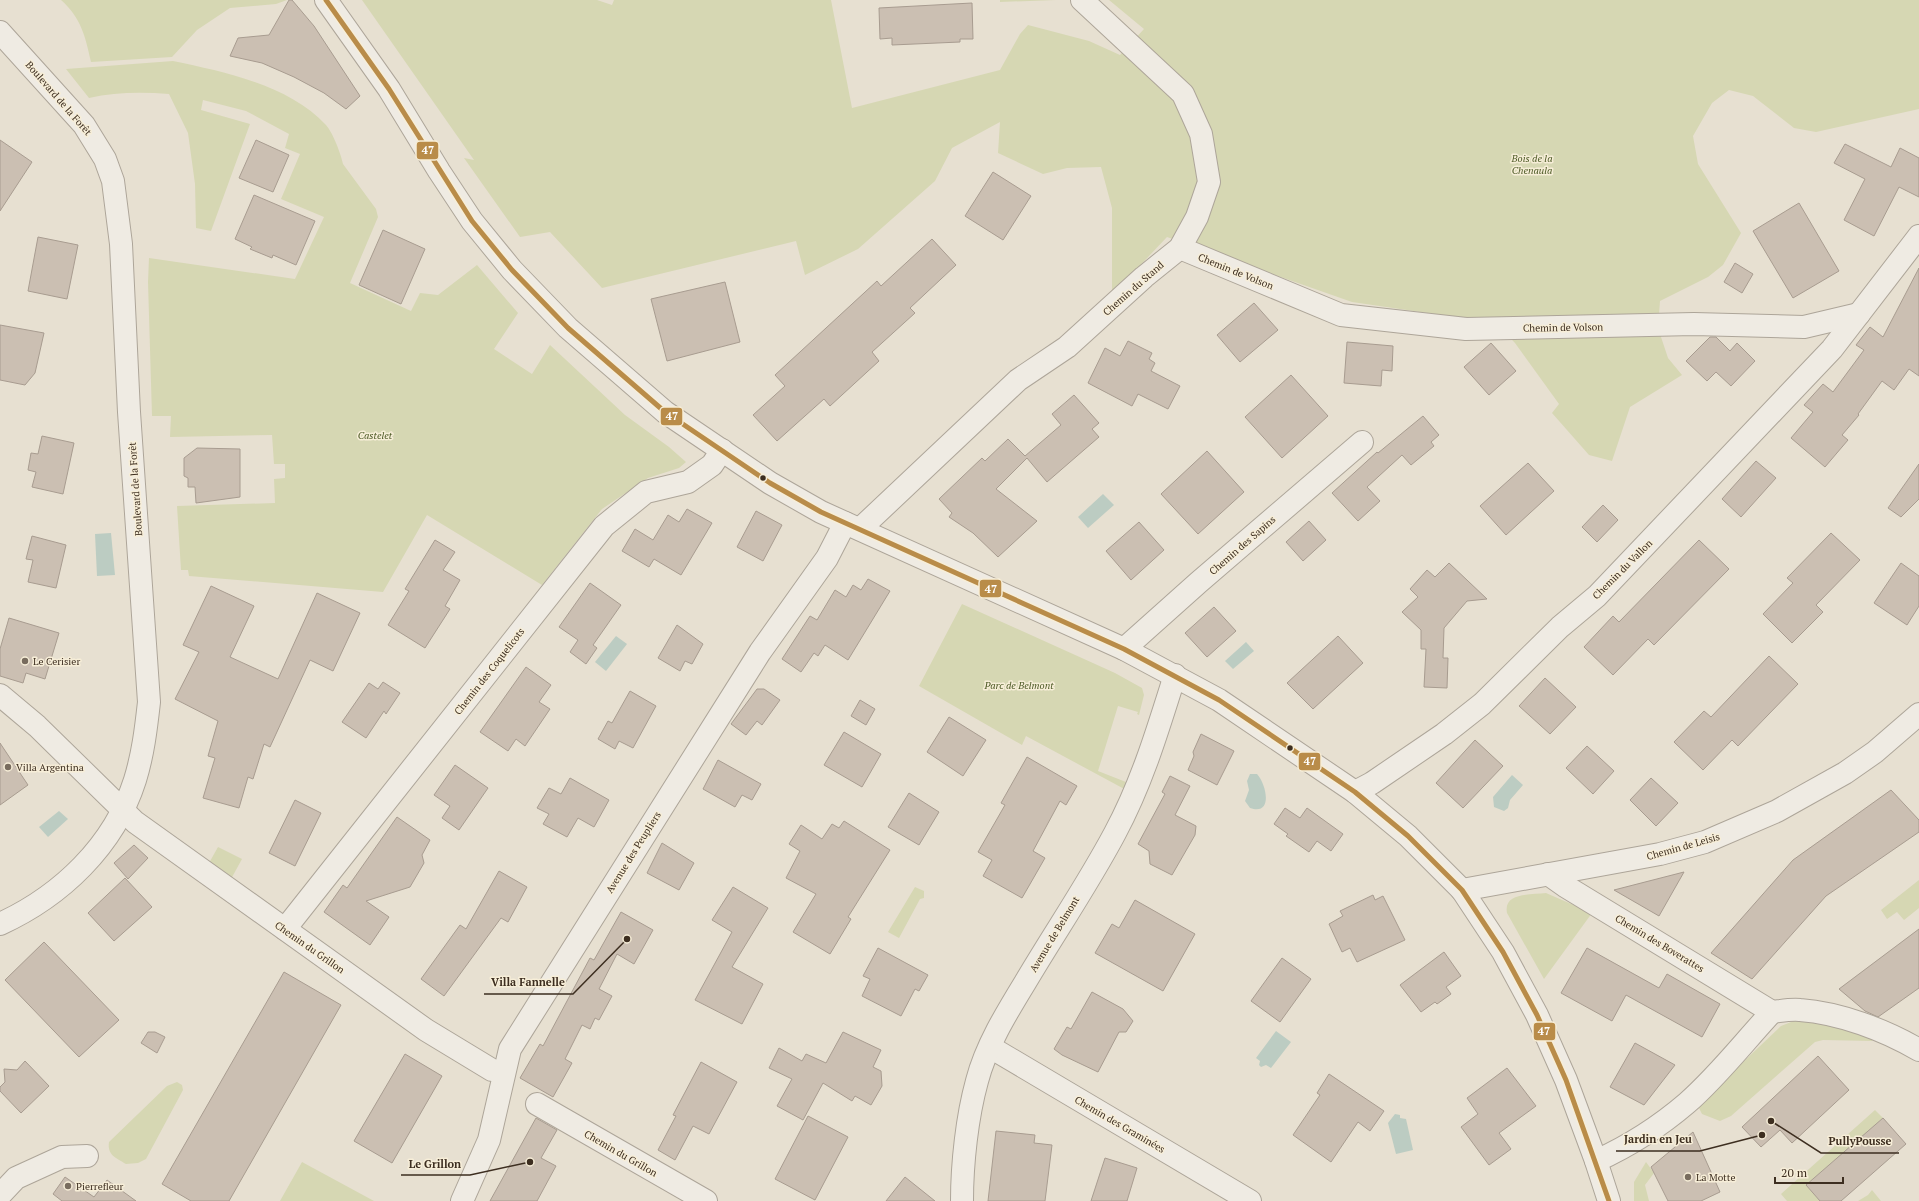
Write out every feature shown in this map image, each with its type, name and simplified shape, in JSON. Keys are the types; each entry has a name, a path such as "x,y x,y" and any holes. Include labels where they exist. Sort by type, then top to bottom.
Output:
{"street":[{"path":"326,0 389,89 439,171 472,221 512,270 568,328 665,412 770,483 852,526 1124,649 1175,675 1248,718 1356,792 1408,836 1462,890 1503,952 1537,1015 1566,1080 1609,1201"},
{"name":"Chemin du Stand","path":"852,526 1018,380 1067,347 1144,276 1180,248 1197,217 1209,182 1201,134 1183,94 1082,0"},
{"name":"Boulevard de la Forêt","path":"0,32 84,125 105,159 113,181 120,244 129,412 149,702 145,741 135,780 122,811 106,839 88,862 45,900 23,914 0,924"},
{"path":"1859,314 1919,236"},
{"name":"Chemin de Volson","path":"1180,248 1341,315 1466,329 1694,324 1804,327 1859,314"},
{"name":"Chemin du Vallon","path":"1356,792 1372,783 1444,734 1482,704 1560,627 1597,596 1832,349 1859,314"},
{"name":"Chemin des Sapins","path":"1124,649 1199,582 1362,442"},
{"name":"Chemin des Coquelicots","path":"285,929 604,526 646,492 688,482 712,465 722,450"},
{"name":"Avenue des Peupliers","path":"462,1201 489,1140 510,1049 760,652 827,558 852,526"},
{"name":"Avenue de Belmont","path":"962,1201 962,1174 977,1081 990,1046 1011,1004 1114,834 1131,802 1147,763 1175,675"},
{"name":"Chemin du Grillon","path":"0,695 37,726 122,811 154,836 254,909 285,929 426,1030 492,1070 504,1072"},
{"name":"Chemin de Leisis","path":"1462,890 1660,854 1705,842 1737,829 1811,793 1845,773 1875,752 1919,714"},
{"name":"Chemin des Boverattes","path":"1548,874 1565,886 1772,1012"},
{"path":"1596,1161 1621,1149 1653,1130 1686,1104 1772,1012 1800,1010 1848,1019 1900,1039 1919,1050"},
{"name":"Chemin des Graminées","path":"990,1046 1250,1201"},
{"name":"Chemin du Grillon","path":"537,1104 706,1201"},
{"path":"0,1195 16,1178 62,1157 87,1156"}],"green space":[{"path":"61,0 287,0 276,4 230,8 197,30 172,57 91,62 87,43 78,20"},
{"name":"Bois de la Chenaula","path":"362,0 597,0 612,5 614,0 831,0 852,108 1000,70 1020,34 1028,25 1089,41 1120,55 1144,29 1109,0 1919,0 1919,109 1816,132 1794,128 1753,96 1729,90 1712,103 1693,136 1698,164 1741,233 1723,265 1708,277 1660,301 1658,328 1668,358 1682,375 1630,407 1612,461 1589,455 1552,413 1559,404 1515,343 1496,323 1352,302 1167,237 1112,295 1112,208 1101,167 1067,168 1043,174 998,153 1000,122 952,148 935,181 858,249 805,275 796,241 602,288 550,232 520,237 464,158 474,160"},
{"path":"1000,0 1056,0 1000,2"},
{"name":"Castelet","path":"173,61 214,70 255,82 275,90 311,111 326,125 336,144 343,164 376,209 378,217 350,283 411,311 420,293 438,295 477,265 518,313 494,349 532,374 550,345 625,415 669,447 686,462 679,468 648,478 602,509 542,585 427,515 383,592 189,576 188,570 181,570 177,506 275,503 274,479 285,478 285,464 274,464 272,435 170,437 171,416 152,416 148,282 149,258 295,279 324,217 281,199 300,154 285,148 289,134 246,111 203,100 201,110 250,124 211,231 196,228 195,184 188,133 169,94 129,93 89,98 66,69"},
{"name":"Parc de Belmont","path":"962,604 1115,673 1142,688 1144,695 1139,715 1137,714 1138,712 1118,706 1098,771 1131,784 1128,791 1026,736 1022,745 919,686"},
{"path":"218,847 242,859 231,879 209,863"},
{"path":"1919,880 1919,908 1904,920 1897,912 1887,919 1881,910"},
{"path":"915,887 924,891 924,898 920,899 899,938 888,932"},
{"path":"1546,893 1592,913 1544,979 1507,913 1507,906 1509,901 1519,896"},
{"path":"1796,1020 1813,1020 1875,1036 1872,1041 1823,1040 1815,1042 1731,1116 1720,1121 1702,1114 1699,1108 1700,1103 1781,1026"},
{"path":"177,1082 182,1085 183,1090 146,1159 138,1163 126,1164 113,1156 109,1150 109,1142 167,1086"},
{"path":"1875,1110 1883,1118 1806,1185 1820,1201 1787,1201 1781,1194"},
{"path":"302,1162 374,1201 280,1201"},
{"path":"1646,1162 1654,1173 1645,1185 1649,1201 1634,1201 1634,1182"},
{"path":"1872,1190 1881,1201 1858,1201 1868,1195"}],"shaded area":[{"path":"1103,494 1114,505 1088,528 1078,517"},
{"path":"111,533 115,575 97,576 95,534"},
{"path":"616,636 627,644 606,671 595,662"},
{"path":"1246,642 1254,651 1233,669 1225,661"},
{"path":"1250,774 1257,774 1261,779 1266,798 1265,804 1262,808 1250,808 1245,801 1249,790 1247,781"},
{"path":"1512,775 1523,785 1510,800 1508,808 1504,811 1494,807 1493,797"},
{"path":"59,811 68,819 48,837 39,827"},
{"path":"1276,1031 1291,1042 1271,1068 1266,1065 1261,1067 1259,1065 1260,1061 1256,1058"},
{"path":"1395,1114 1400,1115 1400,1118 1406,1119 1413,1150 1396,1154 1388,1123"}],"building":[{"path":"289,0 292,0 314,26 360,96 346,109 324,93 294,77 262,63 230,56 238,38 269,35"},
{"path":"972,3 973,39 960,39 960,42 892,45 892,38 880,39 879,8"},
{"path":"0,140 32,162 0,211"},
{"path":"256,140 289,155 273,192 239,178"},
{"path":"1845,144 1891,167 1900,148 1919,158 1919,197 1899,187 1874,236 1844,220 1865,179 1834,163"},
{"path":"993,172 1031,196 1003,240 965,216"},
{"path":"254,195 315,221 296,265 273,255 272,258 250,249 252,247 235,239"},
{"path":"1799,203 1839,271 1793,298 1753,231"},
{"path":"383,230 425,249 401,304 359,285"},
{"path":"38,237 78,245 67,299 28,291"},
{"path":"932,239 956,265 910,308 915,313 872,352 879,361 830,406 824,399 777,441 753,415 785,386 775,375 877,281 881,286"},
{"path":"1735,263 1753,274 1742,293 1724,282"},
{"path":"1919,268 1919,376 1909,369 1894,390 1882,381 1858,414 1859,415 1842,435 1848,440 1825,467 1791,438 1813,412 1804,405 1823,384 1833,392 1864,350 1856,345 1870,327 1883,337"},
{"path":"725,282 740,342 667,361 651,299"},
{"path":"1254,303 1278,330 1240,362 1217,335"},
{"path":"0,325 44,333 35,373 25,385 0,380"},
{"path":"1710,337 1716,337 1730,351 1737,343 1755,361 1731,386 1716,372 1707,381 1686,361"},
{"path":"1128,341 1152,353 1149,359 1155,363 1151,371 1180,386 1168,409 1138,394 1132,406 1088,383 1105,348 1120,356"},
{"path":"1347,342 1393,346 1392,371 1382,370 1381,386 1344,383"},
{"path":"1491,343 1516,371 1489,395 1464,367"},
{"path":"1291,375 1328,416 1282,458 1245,417"},
{"path":"1074,395 1099,423 1092,429 1099,437 1047,482 1027,458 996,489 1037,521 998,557 973,533 949,517 952,513 939,499 982,458 985,461 1008,439 1025,456 1061,425 1052,414"},
{"path":"1423,416 1439,435 1431,442 1434,446 1411,465 1402,455 1367,487 1380,501 1358,521 1332,493 1377,452 1378,453"},
{"path":"42,436 74,443 63,494 32,487 36,472 28,470 31,453 38,454"},
{"path":"197,448 240,449 240,497 196,503 195,487 188,487 188,478 184,476 184,458"},
{"path":"1207,451 1244,492 1198,534 1161,494"},
{"path":"1756,461 1776,478 1741,517 1722,499"},
{"path":"1528,463 1554,491 1506,535 1480,506"},
{"path":"1919,464 1919,499 1901,517 1888,508"},
{"path":"1603,505 1618,520 1597,542 1582,527"},
{"path":"687,509 712,523 681,575 654,559 649,567 622,551 635,529 653,540 668,515 679,522"},
{"path":"756,511 782,525 763,561 737,547"},
{"path":"1309,521 1326,540 1303,561 1286,542"},
{"path":"1139,522 1164,550 1131,580 1106,551"},
{"path":"1831,533 1860,560 1816,605 1823,612 1792,643 1763,614 1793,583 1787,578"},
{"path":"32,536 66,545 56,588 28,582 33,560 26,559"},
{"path":"435,540 455,552 443,570 460,580 445,606 450,609 425,648 388,625 409,591 405,589"},
{"path":"1699,540 1729,569 1654,645 1648,639 1613,675 1584,647 1613,616 1619,622"},
{"path":"1449,563 1487,599 1467,601 1444,628 1443,658 1448,658 1447,688 1424,687 1426,649 1421,649 1421,630 1402,612 1418,597 1410,589 1427,570 1435,577"},
{"path":"1901,563 1919,576 1919,606 1907,625 1874,603"},
{"path":"868,579 890,591 848,660 825,645 818,656 814,653 801,672 782,659 810,616 817,620 835,590 846,597 853,585 861,590"},
{"path":"590,583 621,605 593,645 597,648 586,664 570,652 578,640 559,627"},
{"path":"211,586 254,606 230,657 278,679 317,593 360,613 333,671 310,660 270,747 264,744 253,779 248,777 239,808 203,798 215,758 208,756 218,721 175,699 199,652 183,645"},
{"path":"1214,607 1236,631 1207,657 1185,633"},
{"name":"Le Cerisier","path":"9,618 59,633 45,679 26,673 23,683 0,676 0,649"},
{"path":"677,625 703,644 692,664 685,661 680,671 658,658"},
{"path":"1338,636 1363,663 1313,709 1287,683"},
{"path":"1769,656 1798,684 1738,746 1732,740 1703,770 1674,742 1704,711 1711,717"},
{"path":"526,667 551,685 539,702 550,709 525,746 516,739 508,751 480,732"},
{"path":"1545,678 1576,707 1550,734 1519,706"},
{"path":"383,682 400,693 386,714 384,711 366,738 342,722 369,683 378,689"},
{"path":"757,689 764,689 780,700 762,725 757,721 746,735 731,724"},
{"path":"630,691 656,706 633,748 619,741 615,749 598,739 608,721 612,723"},
{"path":"860,700 875,709 866,725 851,716"},
{"path":"949,717 986,740 963,776 927,752"},
{"path":"844,732 881,754 862,787 824,765"},
{"path":"1201,734 1234,751 1217,785 1188,770 1194,756 1193,752"},
{"path":"1475,740 1503,766 1463,808 1436,783"},
{"name":"Villa Argentina","path":"0,743 28,785 0,805"},
{"path":"1587,746 1614,771 1593,794 1566,768"},
{"path":"1027,757 1077,786 1066,805 1060,801 1033,851 1045,858 1022,898 983,876 992,860 978,852 1005,805 1001,803"},
{"path":"718,760 761,784 752,800 742,795 735,807 703,789"},
{"path":"455,765 488,788 459,830 442,818 450,806 434,795"},
{"path":"1170,776 1190,786 1175,815 1196,826 1195,835 1172,875 1150,864 1149,851 1138,844 1165,794 1162,792"},
{"path":"570,778 609,800 594,827 578,818 567,837 543,824 549,814 537,808 549,788 561,794"},
{"path":"1651,778 1678,803 1656,826 1630,800"},
{"path":"1891,790 1919,820 1919,832 1826,896 1752,979 1711,953 1793,860"},
{"path":"909,793 939,812 919,845 888,827"},
{"path":"295,800 321,813 295,866 269,853"},
{"path":"1285,808 1300,818 1307,808 1343,834 1331,851 1317,841 1309,852 1286,836 1288,834 1274,824"},
{"path":"397,817 430,840 422,855 424,863 410,887 366,901 389,917 370,945 324,912 343,885 347,888"},
{"path":"844,821 890,850 848,917 851,919 830,954 793,932 816,894 786,878 800,851 789,844 801,825 822,839 832,824 839,828"},
{"path":"662,843 694,863 679,890 647,873"},
{"path":"134,845 148,858 128,879 114,863"},
{"path":"499,871 527,887 508,922 501,918 444,996 421,979 460,925 466,929"},
{"path":"1684,872 1659,916 1614,890"},
{"path":"125,878 152,907 114,941 88,913"},
{"path":"733,887 768,908 732,967 763,984 742,1024 695,1000 732,932 712,920"},
{"path":"1373,895 1375,900 1383,896 1405,940 1357,962 1350,948 1342,952 1329,924 1343,916 1340,911"},
{"path":"1135,900 1195,934 1163,991 1095,953 1112,924 1119,928"},
{"path":"621,912 653,930 634,964 617,954 599,989 612,996 599,1020 595,1018 590,1029 582,1025 565,1059 572,1063 553,1097 520,1078 540,1044 543,1046 590,958 594,960"},
{"path":"1919,929 1919,988 1878,1017 1865,1011 1839,989"},
{"path":"44,942 119,1020 79,1057 5,980"},
{"path":"878,948 928,975 919,991 915,989 901,1016 862,996 870,979 863,976"},
{"path":"1587,948 1659,988 1667,974 1720,1004 1702,1037 1626,995 1612,1021 1561,993"},
{"path":"1444,952 1461,976 1446,987 1451,994 1437,1004 1435,1002 1421,1012 1400,985"},
{"path":"1282,958 1311,979 1280,1022 1251,1001"},
{"path":"284,972 341,1005 229,1201 191,1201 162,1184"},
{"path":"1092,992 1123,1009 1133,1021 1126,1032 1119,1032 1098,1072 1062,1055 1054,1049 1067,1027 1071,1029"},
{"path":"148,1032 155,1032 165,1037 157,1053 141,1043"},
{"path":"843,1032 881,1050 873,1067 881,1071 882,1086 871,1105 855,1096 852,1101 823,1083 803,1120 777,1106 792,1079 769,1068 779,1048 802,1061 806,1054 826,1063"},
{"path":"1635,1043 1675,1065 1644,1105 1610,1087"},
{"path":"405,1054 442,1076 392,1163 354,1141"},
{"path":"1818,1056 1849,1090 1792,1143 1780,1130 1761,1147 1742,1127"},
{"path":"25,1061 49,1086 21,1113 0,1091 0,1087 5,1082 4,1069 17,1070"},
{"path":"701,1062 737,1082 709,1134 693,1126 675,1160 658,1150 676,1116 673,1115"},
{"path":"1507,1068 1536,1106 1499,1133 1511,1149 1489,1165 1461,1127 1478,1114 1467,1098"},
{"path":"1329,1074 1384,1111 1370,1131 1358,1122 1331,1162 1293,1135 1320,1095 1317,1093"},
{"path":"808,1116 848,1137 815,1200 775,1179"},
{"path":"536,1118 557,1130 541,1158 556,1166 537,1201 490,1201"},
{"path":"1883,1118 1906,1144 1841,1201 1820,1201 1806,1185"},
{"path":"996,1131 1035,1135 1034,1143 1052,1145 1045,1201 988,1201"},
{"path":"1693,1132 1720,1192 1701,1201 1668,1201 1651,1167"},
{"path":"1105,1158 1137,1168 1127,1201 1091,1201"},
{"path":"65,1177 94,1197 107,1180 136,1201 62,1201 53,1194"},
{"path":"905,1177 935,1201 886,1201"}],"transit line":[{"name":"47","path":"326,0 389,89 472,221 512,270 568,328 665,412 770,483 821,512 1124,649 1219,700 1355,792 1408,836 1462,890 1503,952 1537,1015 1566,1080 1609,1201"}],"place":[{"name":"Le Cerisier","path":"25,661"},
{"name":"Villa Argentina","path":"8,767"},
{"name":"Villa Fannelle","path":"627,939"},
{"name":"PullyPousse","path":"1771,1121"},
{"name":"Jardin en Jeu","path":"1762,1135"},
{"name":"Le Grillon","path":"530,1162"},
{"name":"La Motte","path":"1688,1177"},
{"name":"Pierrefleur","path":"68,1186"}]}
